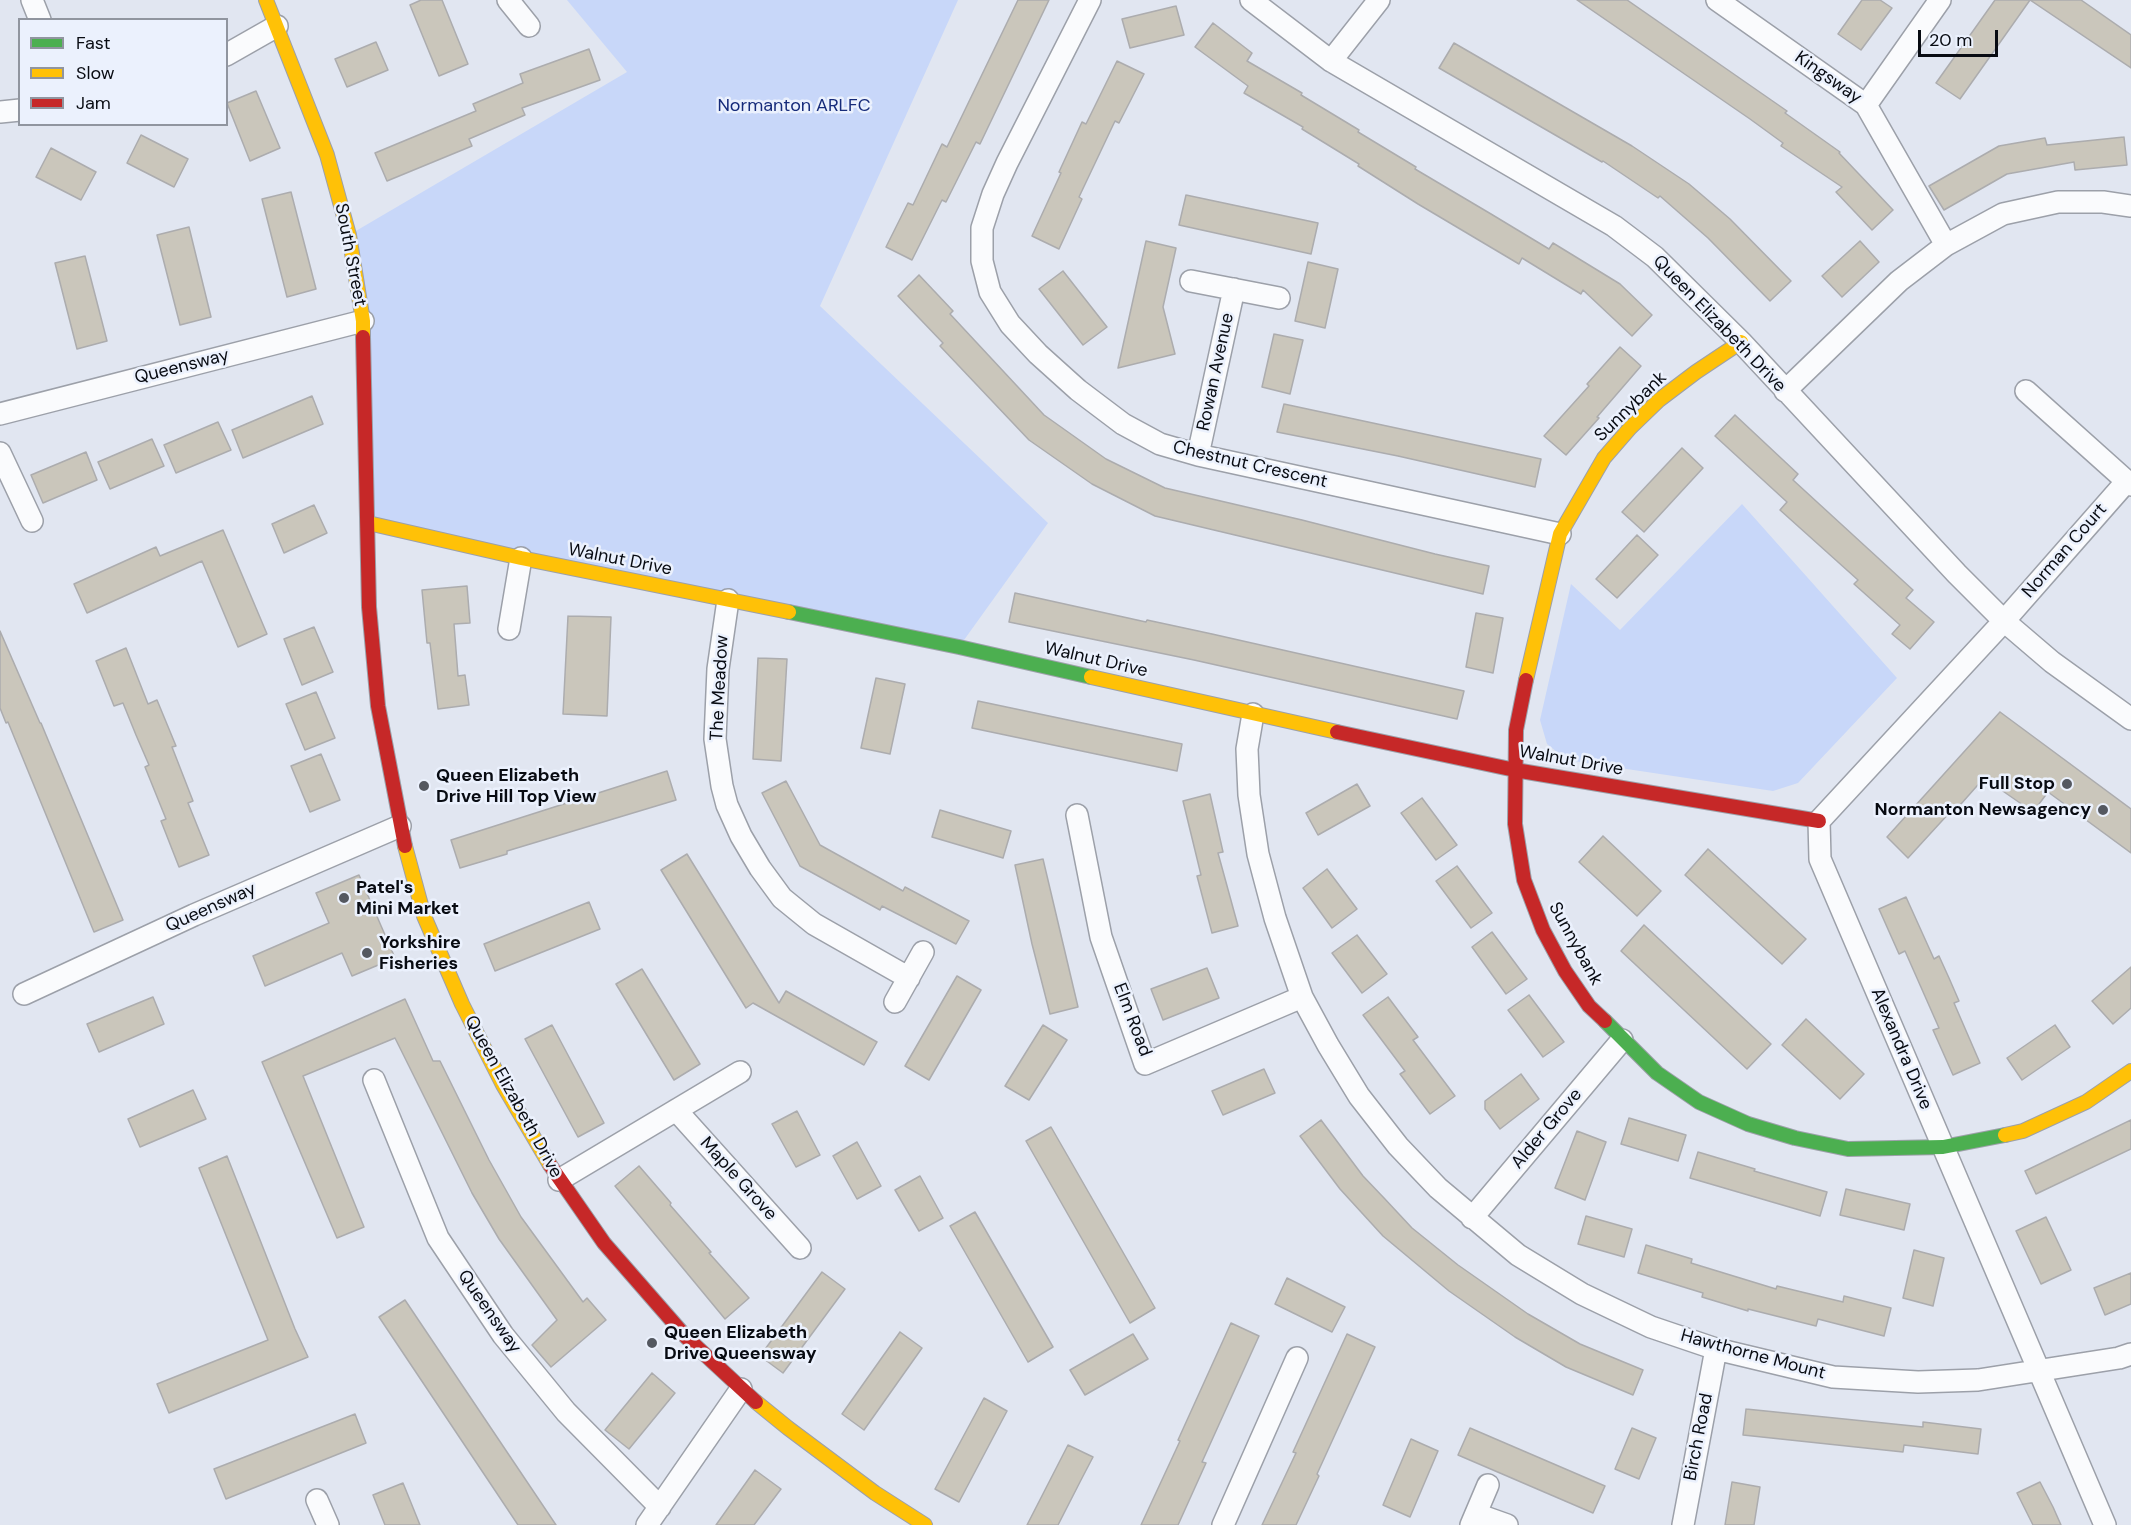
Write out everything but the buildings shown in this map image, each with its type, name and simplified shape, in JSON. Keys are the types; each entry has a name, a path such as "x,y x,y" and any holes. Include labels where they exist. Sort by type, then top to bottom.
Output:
{"street":[{"path":"32,0 39,18"},
{"name":"South Street","path":"266,0 327,155 349,235 363,321 368,523"},
{"path":"508,0 529,26"},
{"name":"Chestnut Crescent","path":"1090,0 993,194 982,228 982,261 990,292 1010,324 1038,354 1078,390 1123,424 1160,444 1198,455 1560,534"},
{"name":"Queen Elizabeth Drive","path":"1251,0 1331,61 1614,226 1655,257 1741,342 2004,621 2052,662 2131,719"},
{"path":"1331,61 1379,0"},
{"name":"Kingsway","path":"1717,0 1866,105 1946,245"},
{"path":"1866,105 1940,0"},
{"path":"228,54 277,26"},
{"path":"0,112 18,110"},
{"path":"1785,391 1899,282 1946,245 2003,214 2058,202 2103,202 2131,206"},
{"name":"Rowan Avenue","path":"1191,280 1279,298"},
{"name":"Rowan Avenue","path":"1198,455 1234,289"},
{"name":"Queensway","path":"0,414 363,321"},
{"name":"Sunnybank","path":"1741,342 1686,379 1659,400 1630,428 1604,458 1560,534 1539,619 1516,730 1515,824 1524,880 1543,930 1565,971 1589,1006 1658,1073 1699,1102 1748,1124 1795,1138 1848,1149 1943,1147 2023,1131 2086,1102 2131,1071"},
{"name":"Norman Court","path":"2004,621 2129,483 2026,391"},
{"path":"0,453 32,521"},
{"name":"Queen Elizabeth Drive","path":"368,523 369,607 378,706 400,826 424,916 462,1004 503,1085 559,1180 604,1243 686,1336 741,1389 788,1428 874,1493 925,1525"},
{"name":"Walnut Drive","path":"368,523 521,558 959,646 1253,714 1515,770 1819,821"},
{"path":"509,630 521,558"},
{"name":"The Meadow","path":"728,600 718,669 715,739 727,806 741,836 760,868 782,898 814,924 909,978"},
{"path":"1819,821 2004,621"},
{"name":"Hawthorne Mount","path":"1253,714 1247,749 1249,795 1258,854 1275,918 1302,997 1359,1096 1398,1146 1438,1188 1518,1255 1582,1294 1651,1327 1716,1349 1833,1377 1918,1382 1978,1380 2039,1372 2131,1354"},
{"name":"Elm Road","path":"1077,815 1101,937 1145,1064 1302,997"},
{"name":"Alexandra Drive","path":"1819,821 1820,859 2105,1525"},
{"name":"Queensway","path":"24,993 194,915 400,826"},
{"path":"895,1002 922,952"},
{"name":"Alder Grove","path":"1472,1218 1622,1040"},
{"path":"559,1180 740,1072"},
{"name":"Queensway","path":"374,1080 438,1238 503,1335 566,1412 660,1507"},
{"name":"Maple Grove","path":"676,1110 800,1248"},
{"name":"Birch Road","path":"1683,1525 1716,1349"},
{"path":"1223,1525 1297,1358"},
{"path":"647,1525 741,1389"},
{"path":"1488,1485 1474,1519 1507,1525"},
{"path":"317,1500 328,1525"}],"green space":[{"name":"Normanton ARLFC","path":"567,0 958,0 820,306 1048,523 959,647 368,523 349,235 627,72"},
{"path":"1742,504 1897,678 1798,783 1773,791 1567,760 1547,744 1540,720 1571,584 1620,630"}],"traffic: fast":[{"path":"789,612 1091,677"},
{"path":"1605,1021 1657,1073 1699,1102 1748,1124 1795,1138 1848,1149 1943,1147 2005,1135"}],"traffic: slow":[{"path":"266,0 327,155 349,235 363,321 363,337"},
{"path":"1526,680 1560,534 1604,458 1659,400 1741,342"},
{"path":"368,523 521,558 789,612"},
{"path":"1091,677 1337,732"},
{"path":"405,846 424,916 462,1004 503,1085 550,1165"},
{"path":"2005,1135 2023,1131 2086,1102 2131,1071"},
{"path":"756,1402 875,1493 925,1525"}],"traffic: jam":[{"path":"363,337 369,607 378,706 405,846"},
{"path":"1526,680 1516,730 1515,824 1524,880 1543,930 1565,971 1589,1006 1605,1021"},
{"path":"1337,732 1515,770 1819,821"},
{"path":"550,1165 604,1243 686,1337 756,1402"}],"place":[{"name":"Full Stop","path":"2067,784"},
{"name":"Queen Elizabeth Drive Hill Top View","path":"424,786"},
{"name":"Normanton Newsagency","path":"2103,810"},
{"name":"Patel's Mini Market","path":"344,898"},
{"name":"Yorkshire Fisheries","path":"367,953"},
{"name":"Queen Elizabeth Drive Queensway","path":"652,1343"}]}
